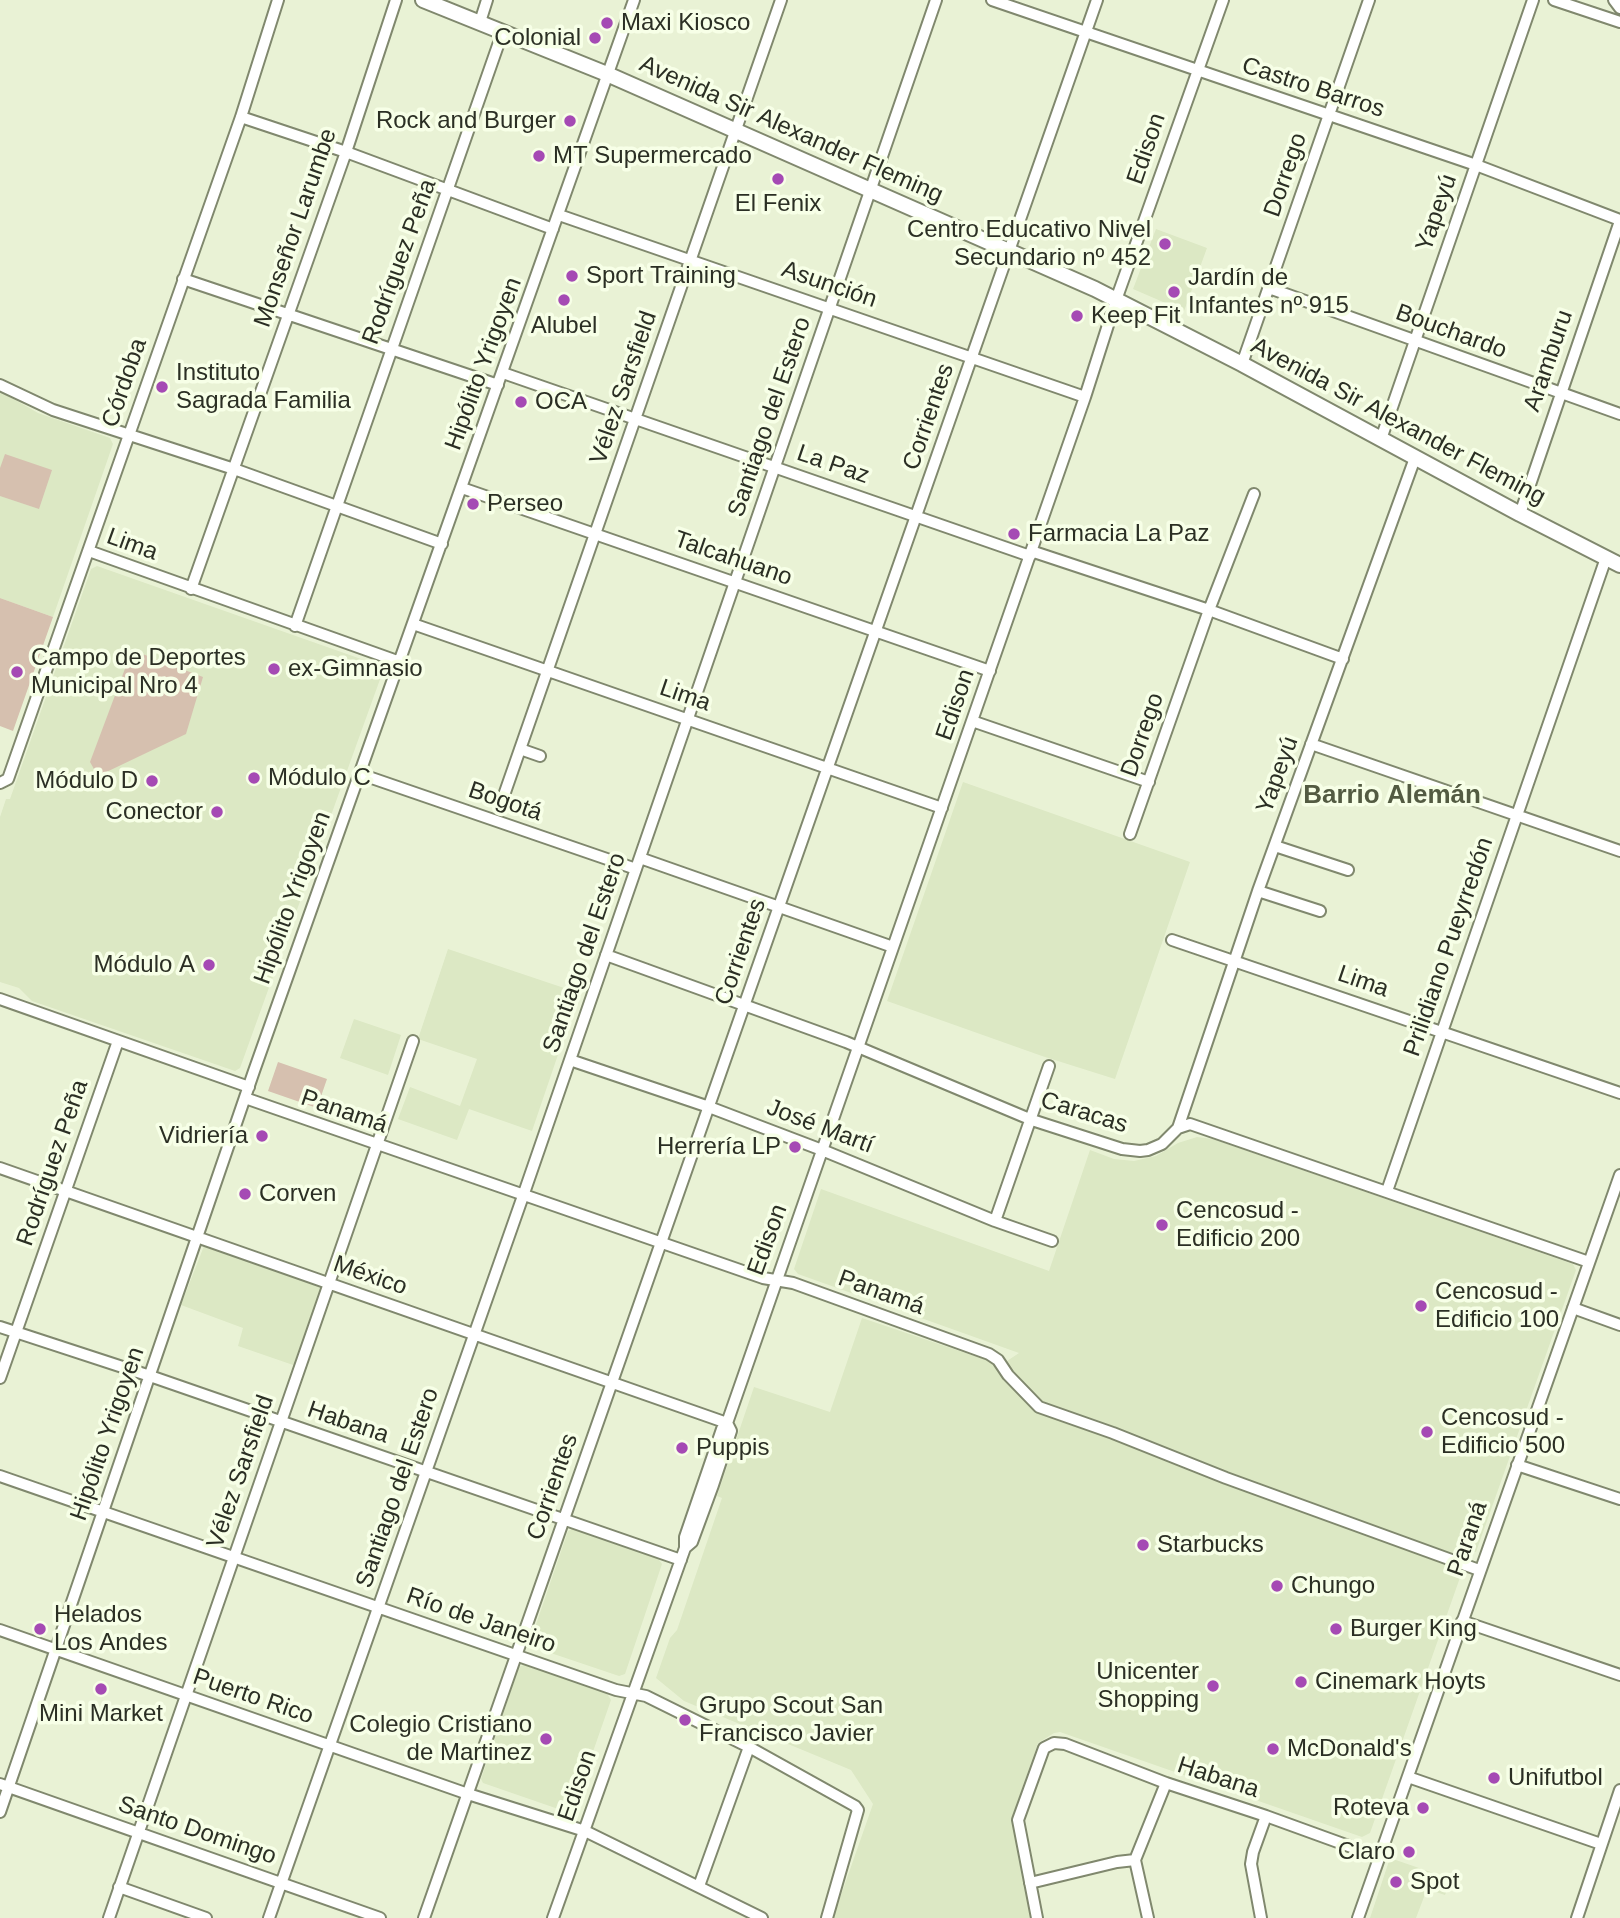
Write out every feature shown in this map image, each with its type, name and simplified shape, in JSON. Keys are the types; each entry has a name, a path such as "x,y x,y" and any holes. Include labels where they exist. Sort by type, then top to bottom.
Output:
{"main road":[{"name":"Avenida Sir Alexander Fleming","path":"424,0 607,74 1010,250 1116,300 1613,562"}],"street":[{"name":"Córdoba","path":"4,781 130,436 241,117 278,0"},
{"name":"Monseñor Larumbe","path":"191,589 346,152 396,0"},
{"path":"480,22 487,0"},
{"name":"Hipólito Yrigoyen","path":"0,1812 4,1786 55,1650 247,1093 634,0"},
{"name":"Vélez Sarsfield","path":"503,798 781,0"},
{"name":"Santiago del Estero","path":"269,1918 523,1196 936,0"},
{"name":"Castro Barros","path":"992,0 1476,165 1620,221"},
{"name":"Corrientes","path":"424,1918 1097,0"},
{"name":"Edison","path":"553,1918 685,1548 692,1542 718,1469 731,1431 727,1423 1085,397 1116,300 1223,0"},
{"name":"Dorrego","path":"1242,365 1368,0"},
{"name":"Yapeyú","path":"1381,439 1533,0"},
{"path":"1554,0 1620,22"},
{"path":"1614,0 1620,8"},
{"name":"Rodríguez Peña","path":"295,626 503,31"},
{"path":"241,117 346,152 553,229"},
{"name":"Asunción","path":"559,215 1085,397"},
{"name":"Aramburu","path":"1520,514 1620,221"},
{"path":"183,279 498,385"},
{"name":"Bouchardo","path":"1269,288 1620,414"},
{"name":"La Paz","path":"503,373 916,516 1209,610 1343,659"},
{"path":"0,384 53,410 234,469 442,544"},
{"name":"Yapeyú","path":"1178,1128 1258,891 1415,458"},
{"name":"Talcahuano","path":"462,488 990,671"},
{"name":"Dorrego","path":"1130,834 1209,610 1254,494"},
{"name":"Lima","path":"89,551 400,662"},
{"name":"Prilidiano Pueyrredón","path":"1387,1191 1517,816 1613,562"},
{"name":"Lima","path":"413,624 942,808"},
{"path":"972,721 1149,782"},
{"path":"1311,744 1620,851"},
{"path":"520,749 540,757"},
{"name":"Bogotá","path":"360,774 779,907 893,947"},
{"path":"1275,846 1348,870"},
{"path":"1258,891 1320,911"},
{"name":"Lima","path":"1172,940 1620,1093"},
{"name":"Caracas","path":"606,955 745,1003 1032,1120 1122,1149 1140,1151 1162,1144 1178,1128"},
{"name":"Panamá","path":"0,999 118,1041 376,1145 763,1278 793,1283 989,1354 998,1360 1040,1407 1479,1570"},
{"name":"Rodríguez Peña","path":"0,1378 118,1041"},
{"name":"Vélez Sarsfield","path":"109,1918 412,1041"},
{"name":"José Martí","path":"570,1060 709,1107 995,1221 1052,1241"},
{"path":"995,1221 1049,1066"},
{"path":"1178,1128 1190,1124 1589,1262"},
{"name":"México","path":"0,1168 727,1423"},
{"name":"Paraná","path":"1358,1918 1620,1175"},
{"path":"1573,1308 1620,1325"},
{"name":"Habana","path":"0,1328 150,1376 681,1560"},
{"path":"1517,1465 1620,1499"},
{"name":"Río de Janeiro","path":"0,1476 516,1655 616,1689 646,1696 749,1747 858,1810 827,1918"},
{"path":"1462,1621 1620,1675"},
{"name":"Puerto Rico","path":"0,1630 468,1794 585,1831 762,1918"},
{"name":"Habana","path":"1030,1883 1018,1820 1044,1748 1054,1743 1065,1744 1166,1783 1379,1857"},
{"path":"699,1886 749,1747"},
{"path":"1408,1777 1601,1844"},
{"path":"1148,1918 1135,1860 1166,1783"},
{"name":"Santo Domingo","path":"4,1786 380,1918"},
{"path":"1577,1918 1620,1790"},
{"path":"1261,1918 1251,1864 1266,1816"},
{"path":"1037,1918 1030,1883 1117,1861 1135,1860"},
{"path":"119,1888 206,1918"}],"shaded area":[{"path":"1156,229 1207,248 1184,311 1133,289"},
{"path":"0,391 38,413 110,438 113,444 53,617 0,598"},
{"path":"5,454 52,470 39,509 0,496 0,468"},
{"path":"97,566 381,666 383,671 240,1068 235,1071 32,1001 19,988 0,982 0,817 6,799 10,799 91,569"},
{"name":"Campo de Deportes Municipal Nro 4","path":"0,598 53,617 13,731 0,726"},
{"path":"132,650 203,677 186,734 98,776 90,762"},
{"path":"963,782 1190,862 1115,1079 887,1001"},
{"path":"448,949 579,993 532,1131 469,1109 457,1140 398,1119 410,1087 460,1106 477,1059 418,1039"},
{"path":"354,1019 401,1035 388,1075 340,1058"},
{"path":"278,1062 327,1079 317,1108 268,1091"},
{"path":"1197,1137 1213,1139 1573,1264 1576,1270 1476,1552 1469,1552 1370,1833 1362,1837 1060,1732 1038,1743 1012,1817 1031,1918 833,1918 873,1804 851,1770 684,1701 656,1678 670,1638 677,1630 722,1498 717,1496 754,1387 830,1412 862,1318 1001,1365 1019,1353 798,1274 794,1269 821,1189 1049,1271 1090,1150 1114,1159 1134,1161 1156,1156 1178,1143"},
{"path":"204,1246 322,1286 296,1366 238,1346 243,1328 181,1305"},
{"path":"574,1528 657,1557 662,1564 625,1674 619,1676 533,1647 530,1642 568,1531"},
{"name":"Colegio Cristiano de Martinez","path":"526,1664 606,1692 611,1700 573,1809 567,1812 483,1783 481,1779 519,1667"},
{"path":"1390,1858 1451,1879 1445,1895 1427,1889 1416,1918 1370,1918"}],"place":[{"name":"Maxi Kiosco","path":"607,23"},
{"name":"Colonial","path":"595,38"},
{"name":"Rock and Burger","path":"570,121"},
{"name":"MT Supermercado","path":"539,156"},
{"name":"El Fenix","path":"778,179"},
{"name":"Centro Educativo Nivel Secundario nº 452","path":"1165,244"},
{"name":"Sport Training","path":"572,276"},
{"name":"Jardín de Infantes nº 915","path":"1174,292"},
{"name":"Alubel","path":"564,300"},
{"name":"Keep Fit","path":"1077,316"},
{"name":"Instituto Sagrada Familia","path":"162,387"},
{"name":"OCA","path":"521,402"},
{"name":"Perseo","path":"473,504"},
{"name":"Farmacia La Paz","path":"1014,534"},
{"name":"ex-Gimnasio","path":"274,669"},
{"name":"Campo de Deportes Municipal Nro 4","path":"17,672"},
{"name":"Módulo C","path":"254,778"},
{"name":"Módulo D","path":"152,781"},
{"name":"Conector","path":"217,812"},
{"name":"Módulo A","path":"209,965"},
{"name":"Vidriería","path":"262,1136"},
{"name":"Herrería LP","path":"795,1147"},
{"name":"Corven","path":"245,1194"},
{"name":"Cencosud - Edificio 200","path":"1162,1225"},
{"name":"Cencosud - Edificio 100","path":"1421,1306"},
{"name":"Cencosud - Edificio 500","path":"1427,1432"},
{"name":"Puppis","path":"682,1448"},
{"name":"Starbucks","path":"1143,1545"},
{"name":"Chungo","path":"1277,1586"},
{"name":"Helados Los Andes","path":"40,1629"},
{"name":"Burger King","path":"1336,1629"},
{"name":"Cinemark Hoyts","path":"1301,1682"},
{"name":"Unicenter Shopping","path":"1213,1686"},
{"name":"Mini Market","path":"101,1689"},
{"name":"Grupo Scout San Francisco Javier","path":"685,1720"},
{"name":"Colegio Cristiano de Martinez","path":"546,1739"},
{"name":"McDonald's","path":"1273,1749"},
{"name":"Unifutbol","path":"1494,1778"},
{"name":"Roteva","path":"1423,1808"},
{"name":"Claro","path":"1409,1852"},
{"name":"Spot","path":"1396,1882"}],"district":[{"name":"Barrio Alemán","path":"1392,796"}]}
